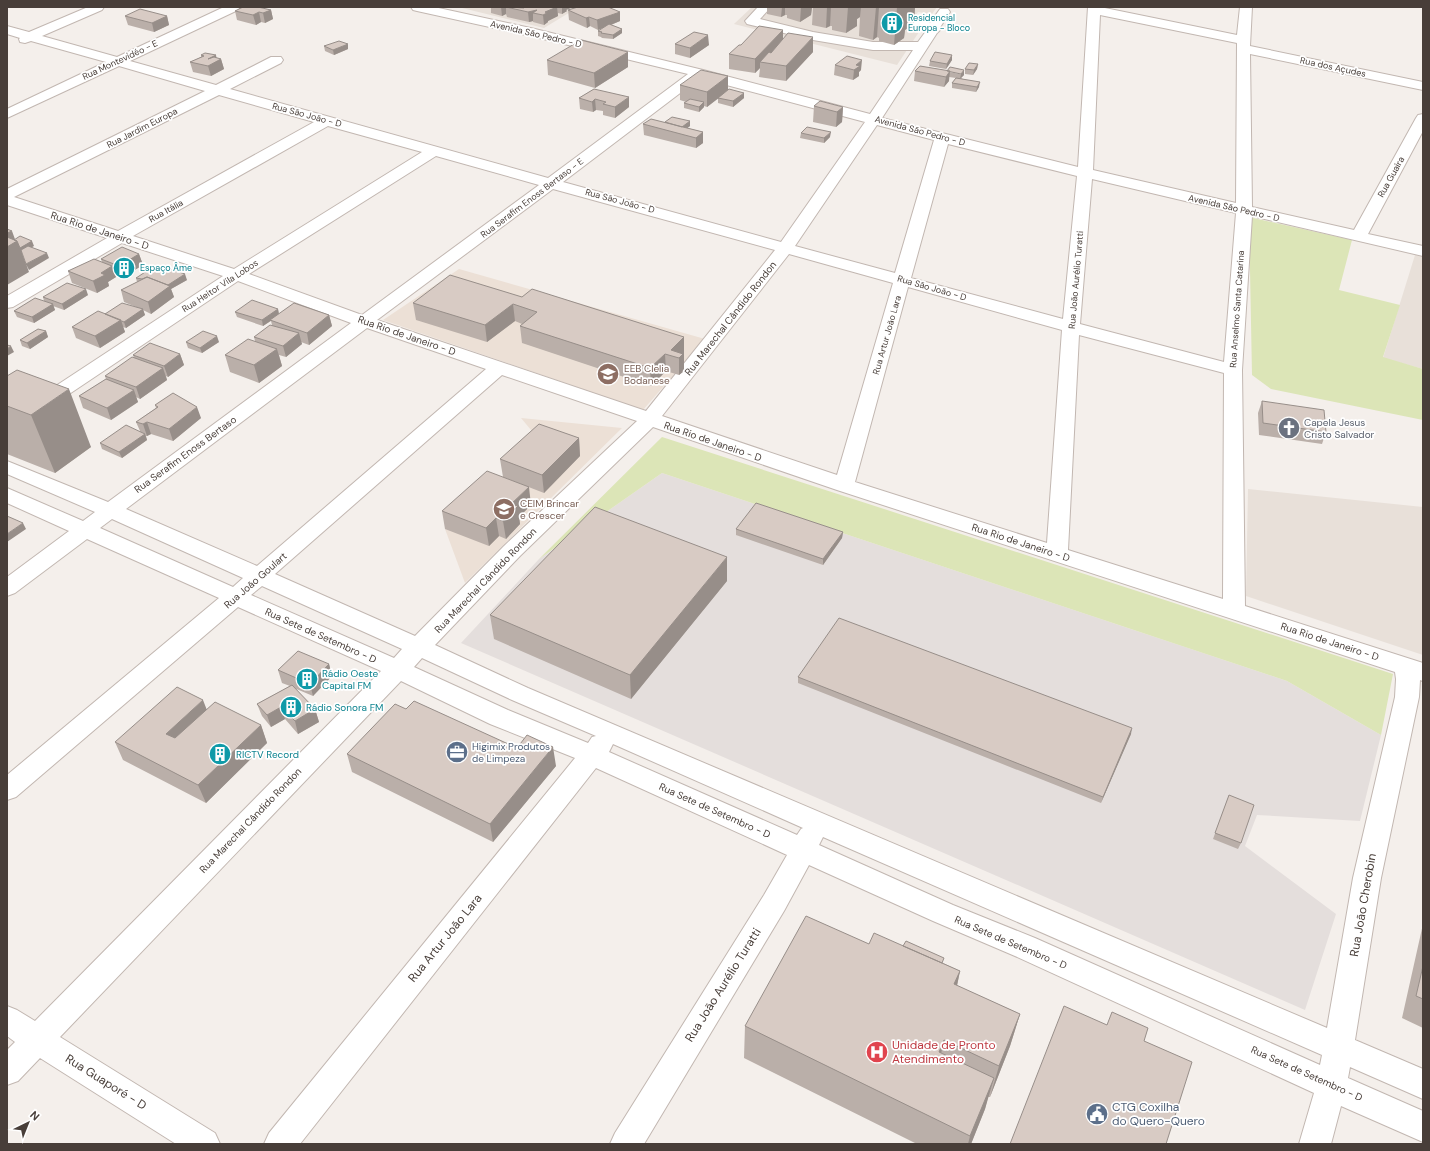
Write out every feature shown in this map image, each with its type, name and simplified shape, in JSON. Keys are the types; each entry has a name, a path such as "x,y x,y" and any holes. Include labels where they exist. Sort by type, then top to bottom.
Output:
{"street":[{"path":"13,44 98,7"},
{"name":"Rua Montevidéo - E","path":"7,114 234,7"},
{"name":"Avenida São Pedro - D","path":"417,7 535,33 698,73 942,138 1085,173 1423,251"},
{"path":"765,7 751,21 813,36 873,46 921,46"},
{"path":"860,7 921,23 934,30"},
{"name":"Rua Anselmo Santa Catarina","path":"1234,610 1233,370 1244,210 1243,44 1246,7"},
{"name":"Rua dos Açudes","path":"1093,8 1423,86"},
{"name":"Rua João Aurélio Turatti","path":"1057,553 1071,327 1085,173 1093,8"},
{"name":"Rua Marechal Cândido Rondon","path":"7,1071 512,551 650,419 786,247 874,119 921,46 934,30 944,12"},
{"name":"Rua São João - D","path":"7,30 115,62 1071,327 1233,370"},
{"name":"Rua Jardim Europa","path":"7,196 276,60"},
{"name":"Rua Serafim Enoss Bertaso - E","path":"365,322 553,183 698,73"},
{"name":"Rua Guaíra","path":"1359,236 1423,118"},
{"name":"Rua Itália","path":"7,304 120,236 326,120"},
{"name":"Rua Artur João Lara","path":"844,485 942,138"},
{"name":"Rua Heitor Vila Lobos","path":"7,427 236,275 435,150"},
{"name":"Rua Rio de Janeiro - D","path":"7,200 236,275 365,322 844,485 1414,668"},
{"name":"Rua Serafim Enoss Bertaso","path":"7,588 365,322"},
{"name":"Rua João Goulart","path":"7,790 260,576 500,367"},
{"path":"7,467 110,510 260,576 457,664 520,694 1423,1084"},
{"name":"Rua Sete de Setembro - D","path":"7,495 397,668 499,717 592,755 943,913 1025,947 1332,1084 1423,1127"},
{"name":"Rua João Cherobin","path":"1315,1144 1332,1084 1367,878 1407,697 1408,679 1414,668"},
{"path":"499,717 520,694"},
{"name":"Rua Artur João Lara","path":"280,1144 610,732"},
{"name":"Rua João Aurélio Turatti","path":"626,1144 774,903 817,823"},
{"name":"Rua Guaporé - D","path":"7,1020 204,1144"}],"shaded area":[{"path":"458,7 586,7 572,11 544,28"},
{"path":"752,7 937,7 932,14 918,12 913,19 925,23 897,65 734,24"},
{"path":"1415,255 1423,257 1423,369 1383,358"},
{"name":"EEB Clelia Bodanese","path":"459,269 705,339 643,410 383,320"},
{"name":"CEIM Brincar e Crescer","path":"521,418 622,428 465,583 445,529 541,442"},
{"path":"662,473 1287,681 1381,735 1360,821 1257,815 1245,846 1336,914 1305,1010 461,643 539,559"},
{"path":"1248,489 1423,507 1423,655 1246,596"}],"green space":[{"path":"1249,217 1352,240 1339,290 1400,305 1383,357 1423,369 1423,420 1271,389 1252,375"},
{"path":"662,437 1393,674 1381,735 1287,681 662,473 539,559"}],"building":[{"path":"243,7 258,7 271,10 263,13 259,12 253,15 235,11"},
{"path":"506,7 557,7 545,12 547,13 543,15 533,13 537,10 528,12"},
{"path":"578,7 608,7 620,12 597,20 589,17 586,18 568,10"},
{"path":"140,9 167,16 152,23 125,16"},
{"path":"609,24 622,29 613,35 598,31"},
{"path":"759,26 783,30 755,59 729,54 741,45"},
{"path":"694,32 708,35 690,48 675,44"},
{"path":"788,33 813,37 786,66 760,62 769,52 771,53"},
{"path":"581,40 628,52 594,73 547,60"},
{"path":"339,41 348,44 333,50 324,46"},
{"path":"935,52 952,55 947,64 930,61"},
{"path":"205,53 216,55 208,59 214,57 221,59 208,66 190,62 204,56 201,55"},
{"path":"847,56 862,60 856,65 860,66 854,70 835,65"},
{"path":"969,63 978,64 974,70 965,69"},
{"path":"920,66 950,71 946,77 915,71"},
{"path":"950,67 964,70 961,74 947,71"},
{"path":"701,70 728,76 707,92 680,85"},
{"path":"956,78 980,82 977,87 952,83"},
{"path":"594,89 629,97 615,107 603,104 606,102 595,99 592,102 579,98"},
{"path":"729,89 744,93 733,101 718,98"},
{"path":"690,99 704,102 699,107 684,103"},
{"path":"820,101 843,107 837,112 814,106"},
{"path":"672,117 690,121 682,127 665,122"},
{"path":"651,119 703,132 696,138 643,124"},
{"path":"807,127 831,132 824,138 801,133"},
{"path":"20,236 32,241 20,248 17,241 14,240"},
{"path":"7,237 17,241 7,247"},
{"path":"28,246 47,253 26,264 21,250"},
{"path":"122,247 139,254 119,266 101,259"},
{"path":"94,259 112,266 101,273 105,275 93,281 68,271"},
{"path":"161,266 185,274 168,285 147,277 142,279 136,278 153,267 158,269"},
{"path":"450,275 522,297 532,289 684,337 671,350 683,354 679,358 665,354 650,368 520,326 537,312 513,304 485,325 413,303"},
{"path":"147,277 170,286 148,302 121,290"},
{"path":"67,283 86,289 62,304 43,297"},
{"path":"35,298 53,304 32,317 14,311"},
{"path":"252,300 278,309 262,320 235,312"},
{"path":"122,303 143,309 124,322 105,314"},
{"path":"294,303 329,315 307,333 270,320"},
{"path":"98,311 121,320 95,336 72,327"},
{"path":"270,325 299,333 283,346 254,337"},
{"path":"38,329 46,331 27,343 20,340"},
{"path":"203,331 217,336 200,348 186,342"},
{"path":"248,339 277,349 254,365 225,355"},
{"path":"150,343 180,354 164,366 133,355"},
{"path":"132,357 163,368 136,387 105,376"},
{"path":"17,370 69,389 31,415 7,406 7,376"},
{"path":"106,379 134,390 107,408 79,396"},
{"path":"173,393 197,407 169,429 147,422 143,424 136,422 158,407 155,405"},
{"path":"1262,401 1324,410 1326,432 1263,423"},
{"path":"539,424 579,438 542,475 500,459"},
{"path":"126,425 145,434 119,452 100,443"},
{"path":"487,471 529,487 511,504 518,506 503,521 496,518 486,528 442,511"},
{"path":"756,503 843,532 823,559 736,529"},
{"path":"595,507 727,557 630,675 490,615"},
{"path":"7,516 23,523 7,534"},
{"path":"839,618 1132,728 1103,797 798,677"},
{"path":"298,651 329,664 310,684 278,670"},
{"path":"292,685 315,709 295,721 281,707 267,715 257,704"},
{"path":"177,687 203,700 166,734 175,738 215,702 261,725 198,785 115,742"},
{"path":"414,701 517,748 527,735 553,747 490,824 347,754 395,704 406,709"},
{"path":"1229,795 1254,805 1241,843 1215,833"},
{"name":"Unidade de Pronto Atendimento","path":"806,916 869,944 874,933 960,971 954,984 1020,1014 999,1066 944,1040 939,1052 994,1078 970,1136 745,1026"},
{"path":"906,941 944,958 942,963 903,946"},
{"path":"1423,966 1423,999 1416,996"},
{"name":"CTG Coxilha do Quero-Quero","path":"1064,1006 1107,1025 1112,1012 1148,1028 1144,1041 1192,1062 1166,1144 1010,1144"}],"place":[{"name":"Residencial Europa - Bloco","path":"892,23"},
{"name":"Espaço Âme","path":"124,268"},
{"name":"EEB Clelia Bodanese","path":"608,374"},
{"name":"Capela Jesus Cristo Salvador","path":"1289,428"},
{"name":"CEIM Brincar e Crescer","path":"504,509"},
{"name":"Rádio Oeste Capital FM","path":"307,679"},
{"name":"Rádio Sonora FM","path":"291,707"},
{"name":"Higimix Produtos de Limpeza","path":"457,752"},
{"name":"RICTV Record","path":"220,754"},
{"name":"Unidade de Pronto Atendimento","path":"877,1052"},
{"name":"CTG Coxilha do Quero-Quero","path":"1097,1114"}]}
